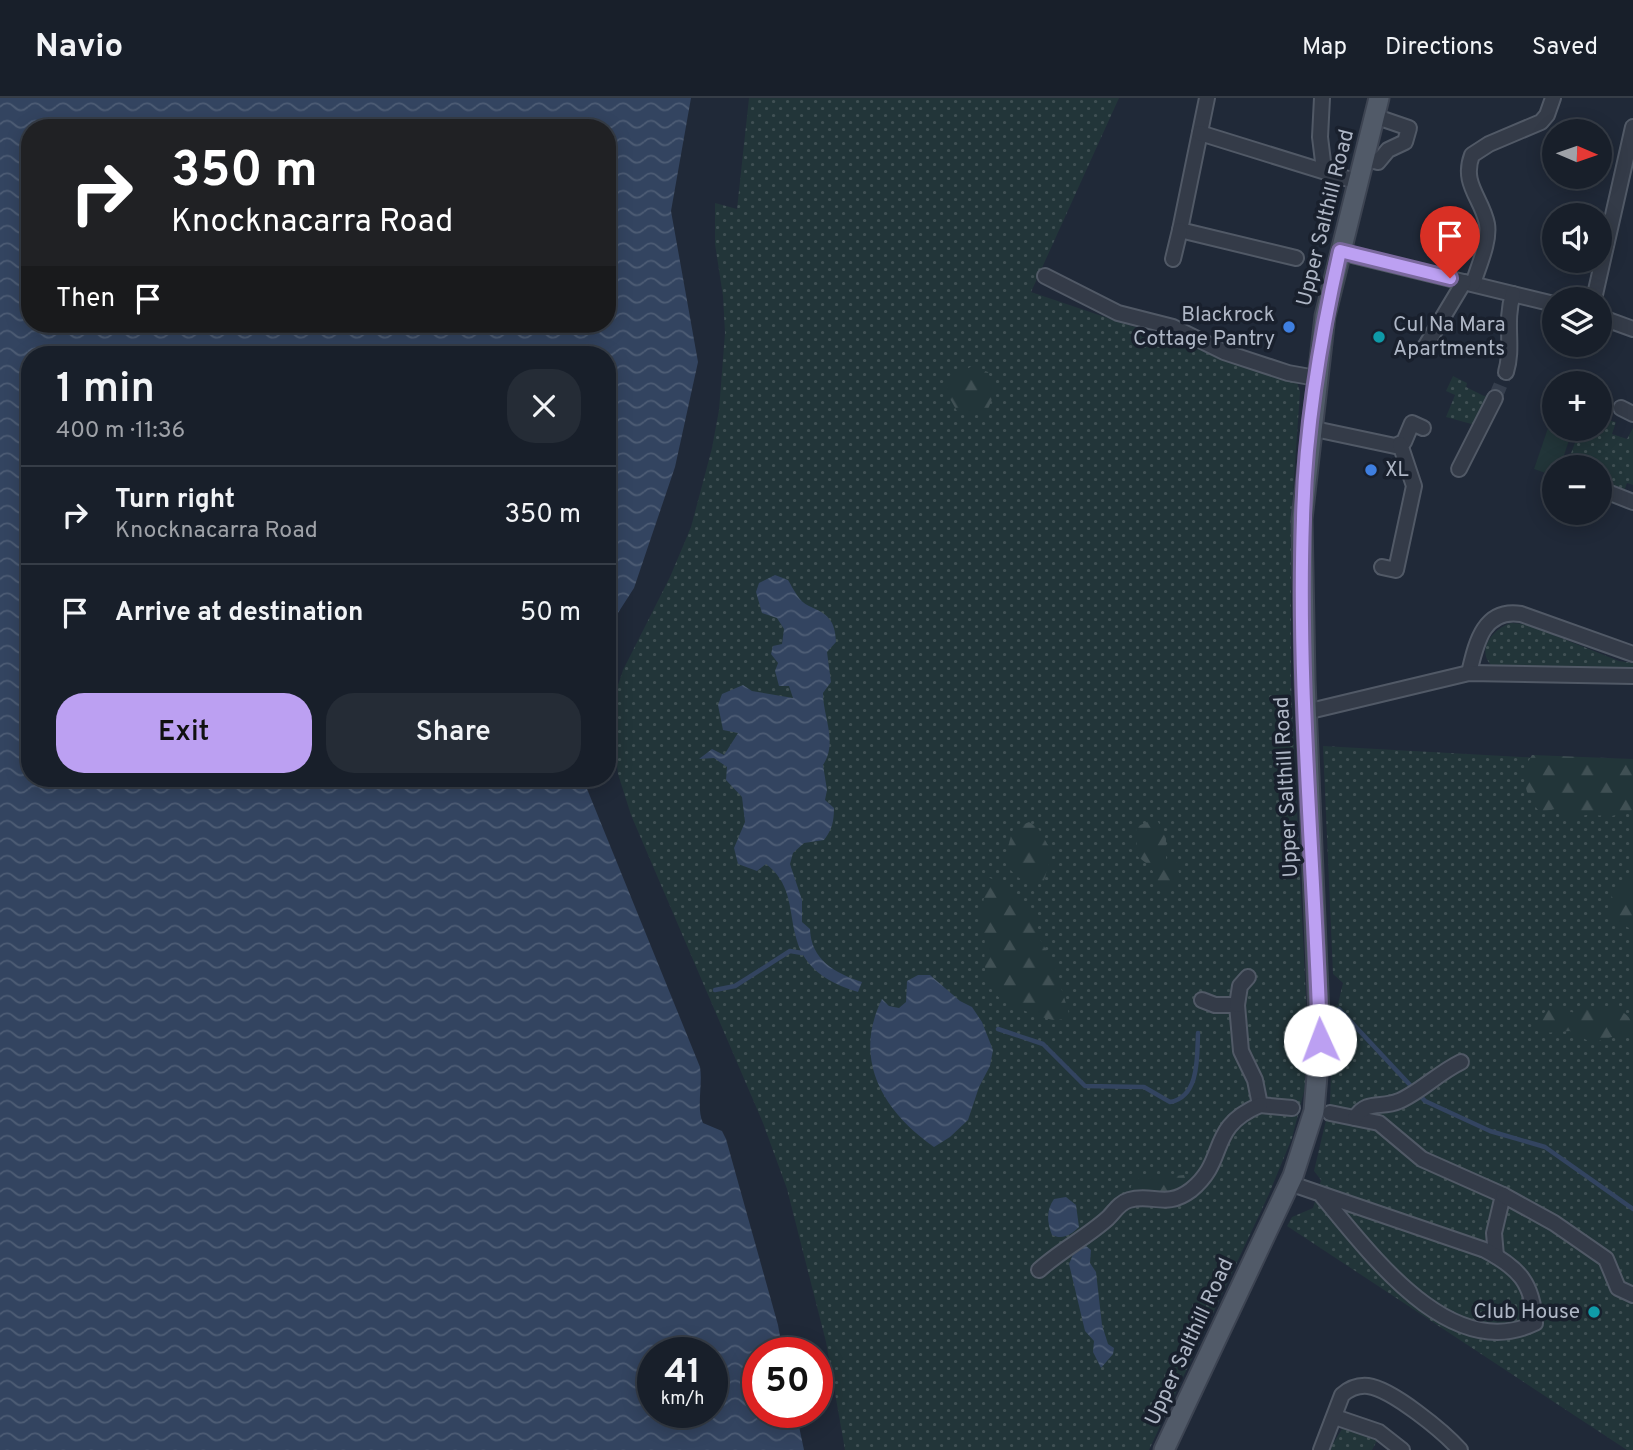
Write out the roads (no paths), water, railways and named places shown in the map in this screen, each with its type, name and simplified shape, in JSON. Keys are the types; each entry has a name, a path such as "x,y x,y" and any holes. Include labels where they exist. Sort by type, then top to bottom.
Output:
{"main road":[{"name":"Upper Salthill Road","path":"1164,1450 1289,1184 1314,1111 1319,1076 1318,969 1306,712 1303,519 1310,428 1325,316 1376,107"}],"street":[{"path":"1173,258 1207,98"},
{"path":"1322,98 1320,137 1324,170"},
{"path":"1424,347 1469,283 1487,232 1484,216 1469,182 1472,155 1482,147 1541,122 1547,115 1553,98"},
{"path":"1364,158 1378,162 1388,149 1405,142 1409,128 1376,107"},
{"path":"1597,287 1633,127"},
{"path":"1200,133 1358,182"},
{"path":"1180,230 1296,258"},
{"path":"1340,251 1542,301"},
{"path":"1045,276 1118,313 1173,327 1224,352 1288,373 1316,378"},
{"path":"1506,372 1510,356 1507,318 1513,294"},
{"path":"1612,321 1633,329"},
{"path":"1459,469 1495,398"},
{"path":"1310,428 1379,444 1404,442 1412,423 1423,428"},
{"path":"1382,567 1396,570 1414,486 1400,444"},
{"path":"1612,494 1633,502"},
{"path":"1469,673 1476,644 1484,627 1494,618 1509,614 1521,614 1633,654"},
{"path":"1306,712 1469,673 1633,676"},
{"path":"1248,977 1240,986 1237,1004 1241,1051 1255,1080 1260,1105"},
{"path":"1202,1000 1215,1005 1237,1004"},
{"path":"1354,1118 1361,1109 1372,1104 1384,1105 1415,1091 1461,1062"},
{"path":"1039,1270 1092,1232 1120,1205 1130,1200 1163,1202 1179,1198 1191,1189 1211,1167 1227,1126 1244,1112 1260,1105 1292,1108"},
{"path":"1384,1105 1385,1126"},
{"path":"1330,1113 1385,1126 1422,1159 1503,1195 1554,1223 1606,1259 1618,1288 1633,1295"},
{"path":"1289,1184 1507,1261 1523,1277 1534,1300 1535,1323 1523,1329 1484,1333 1452,1321 1428,1307 1390,1273 1322,1196"},
{"path":"1496,1256 1494,1233 1503,1195"},
{"path":"1321,1450 1342,1395 1350,1389 1370,1386 1443,1432 1460,1450"},
{"path":"1335,1417 1379,1432 1402,1450"}],"water":[{"path":"0,98 691,98 671,211 698,362 675,467 634,588 616,616 616,346 21,346 21,787 586,787 700,1067 700,1111 703,1123 722,1131 726,1139 778,1325 780,1337 742,1337 742,1428 799,1428 804,1450 0,1450"},
{"path":"775,575 788,580 802,601 829,618 834,628 836,642 827,652 831,682 823,693 830,738 823,765 827,790 825,800 834,808 833,821 824,840 804,843 793,853 790,864 802,900 802,922 810,929 815,949 826,964 862,982 858,992 829,980 810,965 794,931 787,895 780,879 766,864 757,871 738,864 734,848 745,822 742,797 726,780 727,767 714,758 699,759 712,749 724,755 738,733 723,730 718,705 722,694 743,685 752,691 793,698 789,686 779,686 775,671 778,663 771,654 773,646 782,644 784,629 777,618 762,613 756,592 759,583"},
{"path":"918,975 930,975 960,1001 972,1007 982,1022 993,1050 990,1066 979,1087 968,1120 950,1137 934,1147 900,1117 887,1100 872,1063 870,1043 882,999 889,1006 899,1008 906,1002 907,981"},
{"path":"1066,1197 1076,1205 1079,1227 1066,1236 1059,1237 1052,1235 1048,1217 1054,1199"},
{"path":"1086,1246 1091,1250 1090,1263 1096,1272 1102,1325 1108,1344 1114,1348 1113,1354 1101,1368 1093,1352 1094,1341 1085,1331 1069,1264 1074,1252"}],"waterway":[{"path":"715,990 735,986 790,951 802,953"},
{"path":"1339,1009 1425,1101 1490,1131 1545,1147 1633,1209"},
{"path":"998,1029 1043,1044 1085,1086 1144,1087 1170,1102 1180,1099 1192,1084 1197,1063 1198,1033"}],"tunnel":[{"path":"1495,398 1506,372"}],"place":[{"name":"Blackrock Cottage Pantry","path":"1289,327"},
{"name":"Cul Na Mara Apartments","path":"1379,337"},
{"name":"XL","path":"1371,470"},
{"name":"Club House","path":"1594,1312"}]}
